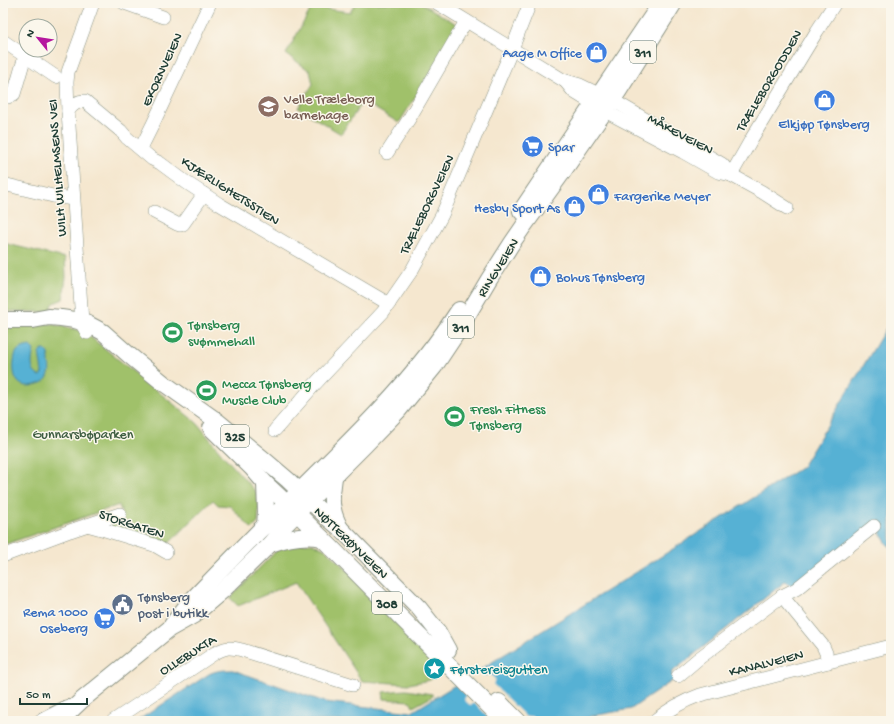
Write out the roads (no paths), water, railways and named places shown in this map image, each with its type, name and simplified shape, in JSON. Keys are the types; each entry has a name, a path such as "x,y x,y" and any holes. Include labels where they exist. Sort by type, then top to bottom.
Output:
{"main road":[{"name":"RINGVEIEN","path":"299,502 334,477 390,420 434,367 523,226 562,173 661,3"},
{"name":"RINGVEIEN","path":"299,502 356,436 380,411 442,334 460,308 514,221 603,102 674,3"},
{"name":"325","path":"3,320 34,320 54,317 68,319 84,327 88,324 103,332 168,386 280,472 299,502"},
{"name":"325","path":"168,386 252,468 265,483 299,502"},
{"name":"325","path":"252,468 268,477 299,502"},
{"name":"308","path":"334,477 332,505 340,528"},
{"path":"264,526 266,512 265,483"},
{"path":"169,629 188,604 264,526 299,502"},
{"path":"60,721 82,700 106,682 169,629 194,615 231,582 270,544 299,502"},
{"name":"NØTTERØYVEIEN","path":"299,502 328,518 340,528 419,608 438,632 453,660"},
{"name":"NØTTERØYVEIEN","path":"299,502 322,538 453,660"},
{"name":"NØTTERØYVEIEN","path":"299,502 310,511 421,623 453,660"},
{"path":"270,544 298,536 315,536 322,538"},
{"name":"308","path":"453,660 504,721"},
{"name":"308","path":"453,660 518,721"},
{"path":"43,721 82,700"}],"street":[{"name":"WILH WILHELMSENS VEI","path":"84,327 73,199 67,82 68,72 92,3"},
{"path":"124,3 163,17"},
{"name":"EKORNVEIEN","path":"140,148 152,126 210,3"},
{"path":"437,3 563,80 574,92 603,102 722,164 731,175 787,208"},
{"name":"TRÆLEBORGVEIEN","path":"275,430 307,392 383,312 412,270 442,216 530,3"},
{"name":"TRÆLEBORGODDEN","path":"731,175 835,3"},
{"path":"387,153 409,119 466,21"},
{"path":"3,41 18,51"},
{"path":"3,97 8,97 14,94 24,58"},
{"path":"28,58 56,77"},
{"name":"KJÆRLIGHETSSTIEN","path":"68,112 72,105 85,101 152,159 160,162 187,183 219,204 389,304"},
{"path":"3,184 73,199"},
{"path":"154,212 177,224 183,224 204,194"},
{"name":"STORGATEN","path":"3,556 57,535 120,514"},
{"name":"STORGATEN","path":"87,525 154,545 166,552"},
{"path":"678,676 704,654 782,596 796,589 874,526"},
{"path":"782,596 823,646 828,662"},
{"name":"KANALVEIEN","path":"654,721 670,709 700,695 891,646"},
{"name":"OLLEBUKTA","path":"113,721 215,653 229,647 354,685"}],"water":[{"path":"891,320 891,547 887,544 875,524 793,589 786,581 671,673 675,679 631,709 592,716 578,721 137,721 209,674 227,670 233,670 325,702 412,712 802,467"},
{"path":"30,346 34,350 32,365 34,372 40,376 42,373 39,352 41,350 45,350 47,352 50,370 48,378 43,382 26,386 18,382 16,378 14,373 14,361 19,350"}],"place":[{"name":"Aage M Office","path":"597,52"},
{"name":"Elkjøp Tønsberg","path":"824,101"},
{"name":"Velle Træleborg barnehage","path":"268,106"},
{"name":"Spar","path":"533,146"},
{"name":"Fargerike Meyer","path":"599,195"},
{"name":"Hesby Sport As","path":"575,207"},
{"name":"Bohus Tønsberg","path":"541,276"},
{"name":"Tønsberg svømmehall","path":"172,332"},
{"name":"Mecca Tønsberg Muscle Club","path":"206,391"},
{"name":"Fresh Fitness Tønsberg","path":"455,416"},
{"name":"Tønsberg post i butikk","path":"123,604"},
{"name":"Rema 1000 Oseberg","path":"104,619"},
{"name":"Førstereisgutten","path":"434,668"}],"park label":[{"name":"Gunnarsbøparken","path":"83,433"}]}
